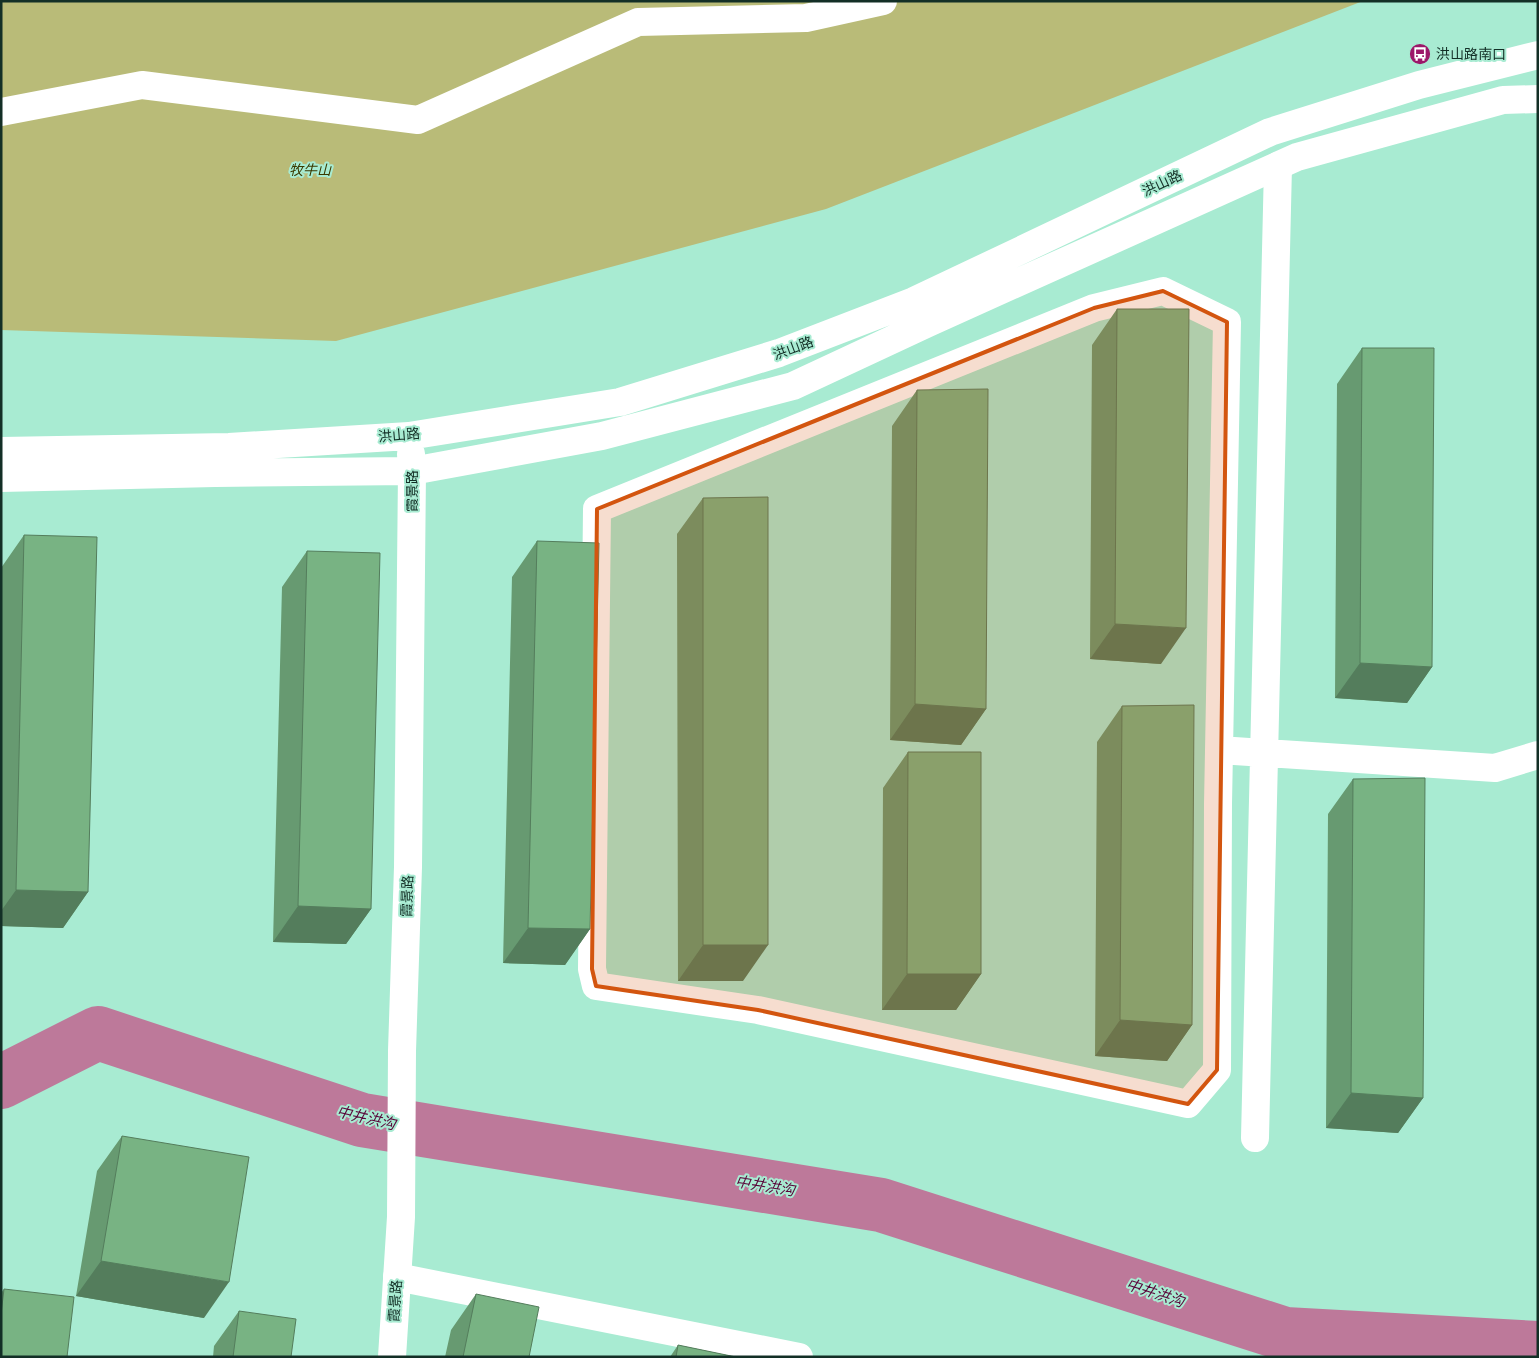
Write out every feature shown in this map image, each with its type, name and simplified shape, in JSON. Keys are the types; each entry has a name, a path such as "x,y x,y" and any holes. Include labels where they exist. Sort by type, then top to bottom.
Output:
{"street":[{"path":"1,112 142,85 418,120 638,22 806,18 883,1"},
{"name":"洪山路","path":"1,450 229,447 409,436 620,402 779,353 914,301 1270,132 1419,85 1538,54"},
{"path":"1,478 412,471 602,436 794,386 1297,158 1504,100 1538,99"},
{"path":"1254,1138 1278,166"},
{"path":"1163,291 1227,322 1219,750 1217,1070 1188,1104 758,1010 596,986 592,969 597,509 1094,308 1163,291"},
{"name":"霞景路","path":"392,1357 401,1217 402,1051 408,867 412,471 409,436"},
{"path":"1219,750 1495,768 1538,755"},
{"path":"397,1277 799,1357"}],"highlighted area":[{"path":"1163,291 1227,322 1217,1070 1188,1104 758,1010 596,986 592,969 597,509 1094,308"}],"green space":[{"name":"牧牛山","path":"1,1 1363,1 826,209 336,341 1,330"}],"building":[{"path":"1117,309 1189,309 1186,628 1115,624"},
{"path":"1362,348 1434,348 1432,667 1360,663"},
{"path":"988,389 986,709 915,704 917,390"},
{"path":"768,497 768,945 703,945 703,498"},
{"path":"24,535 97,537 88,892 16,890"},
{"path":"537,541 599,543 590,929 528,928"},
{"path":"307,551 380,553 371,909 298,906"},
{"path":"1194,705 1192,1025 1120,1020 1122,706"},
{"path":"908,752 981,752 981,974 907,974"},
{"path":"1425,778 1423,1098 1351,1093 1353,779"},
{"path":"122,1136 249,1157 229,1282 101,1261"},
{"path":"4,1289 74,1297 67,1357 1,1357 1,1314"},
{"path":"476,1294 539,1307 529,1357 463,1357"},
{"path":"239,1311 296,1319 291,1357 233,1357"},
{"path":"678,1345 736,1357 676,1357"}],"waterway":[{"name":"中井洪沟","path":"1,1082 98,1033 362,1120 881,1205 1285,1334 1538,1348"}],"place":[{"name":"洪山路南口","path":"1420,54"}]}
